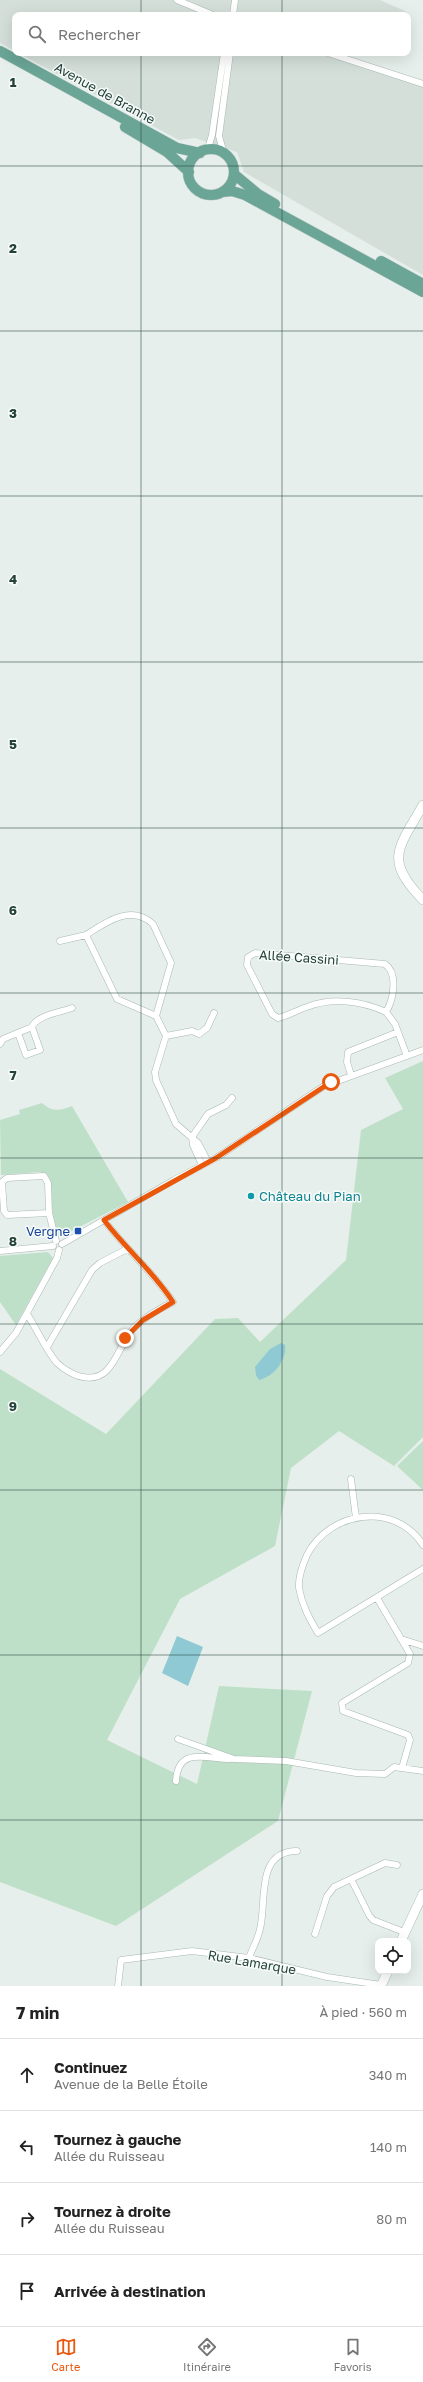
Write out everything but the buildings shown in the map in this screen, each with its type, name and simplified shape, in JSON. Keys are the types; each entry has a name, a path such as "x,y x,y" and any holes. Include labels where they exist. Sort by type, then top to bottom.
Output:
{"main road":[{"name":"Avenue de Branne","path":"0,51 177,148 202,152"},
{"name":"Avenue de Branne","path":"0,59 151,142 173,157 189,172"},
{"path":"222,192 230,185 234,174 232,164 224,154 213,150 202,152 191,162 189,172 191,183 200,192 212,195 232,191 245,195 423,292"},
{"path":"234,174 271,202 423,284"}],"street":[{"path":"177,0 206,12"},
{"path":"233,12 235,0"},
{"path":"202,152 209,145 212,135 224,56"},
{"path":"224,154 219,136 230,56"},
{"path":"337,56 423,84"},
{"path":"423,805 404,838 397,859 401,871 410,886 423,900"},
{"path":"60,941 86,935 116,916 144,917 153,924 171,963 156,1016"},
{"path":"86,935 117,999 156,1016 166,1036 155,1072 156,1080 176,1124 198,1143 205,1164"},
{"name":"Allée Cassini","path":"255,953 385,964 389,967 394,980 386,1012 366,1005 336,1002 308,1006 278,1018 272,1014 247,965 248,957 255,953"},
{"path":"0,1044 3,1039 32,1027 34,1023 44,1017 72,1008"},
{"path":"166,1036 192,1031 199,1034 207,1028 214,1012"},
{"path":"386,1012 398,1032 407,1056"},
{"path":"18,1033 26,1055 40,1050 32,1027"},
{"path":"351,1075 347,1062 348,1052 398,1032"},
{"path":"0,1251 58,1245 205,1164 324,1086 423,1050"},
{"path":"192,1137 208,1114 226,1105 232,1098"},
{"path":"0,1352 16,1333 58,1257 58,1245 49,1213 48,1183 44,1176 7,1178 2,1182 4,1211 6,1215 49,1213"},
{"path":"27,1314 57,1363 78,1376 89,1378 102,1376 112,1366 125,1338 133,1328 143,1320 173,1302 165,1289 127,1249 104,1220"},
{"path":"47,1347 92,1270 100,1262 127,1249"},
{"path":"351,1479 356,1518"},
{"path":"423,1545 406,1527 390,1519 368,1516 346,1519 327,1530 313,1543 302,1565 299,1586 303,1607 318,1633 423,1569"},
{"path":"377,1598 410,1654 408,1663 342,1703 343,1711 408,1735 410,1740 402,1768"},
{"path":"401,1639 423,1646"},
{"path":"178,1740 234,1758"},
{"path":"176,1781 180,1763 185,1758 195,1757 286,1761 356,1774 385,1774 394,1767 423,1771"},
{"path":"249,1958 260,1930 264,1879 272,1863 286,1851 297,1851"},
{"path":"315,1934 327,1896 334,1888 385,1863 397,1865"},
{"path":"351,1879 373,1920 402,1937 423,1894"},
{"name":"Rue Lamarque","path":"118,1986 121,1960 192,1951 249,1958 327,1977 381,1986"},
{"path":"381,1986 387,1974"}],"shaded area":[{"path":"0,0 380,0 407,12 12,12 12,49 0,43"},
{"path":"24,56 344,56 343,57 423,82 423,275 244,172 237,152 195,138 179,140"}],"green space":[{"path":"423,1061 423,1437 394,1466 339,1431 291,1468 275,1546 180,1599 107,1740 197,1784 219,1686 312,1691 278,1821 116,1926 0,1882 0,1369 106,1434 215,1319 238,1318 260,1342 346,1260 361,1130 403,1109 385,1078"},
{"path":"42,1103 49,1108 56,1110 72,1106 128,1202 66,1234 58,1235 53,1219 50,1180 47,1174 39,1172 1,1175 0,1120 20,1114 19,1110"},
{"path":"48,1252 53,1258 16,1325 0,1302 0,1256"},
{"path":"423,1441 423,1490 397,1466"}],"water":[{"path":"281,1343 285,1345 282,1362 274,1372 259,1380 256,1375 255,1367 270,1349"},
{"path":"177,1636 203,1647 188,1686 162,1673"}],"place":[{"name":"Château du Pian","path":"251,1196"},
{"name":"Vergne","path":"78,1231"}],"route":[{"path":"125,1338 133,1328 143,1320 173,1302 165,1289 127,1249 104,1220 216,1158 331,1082"}]}
